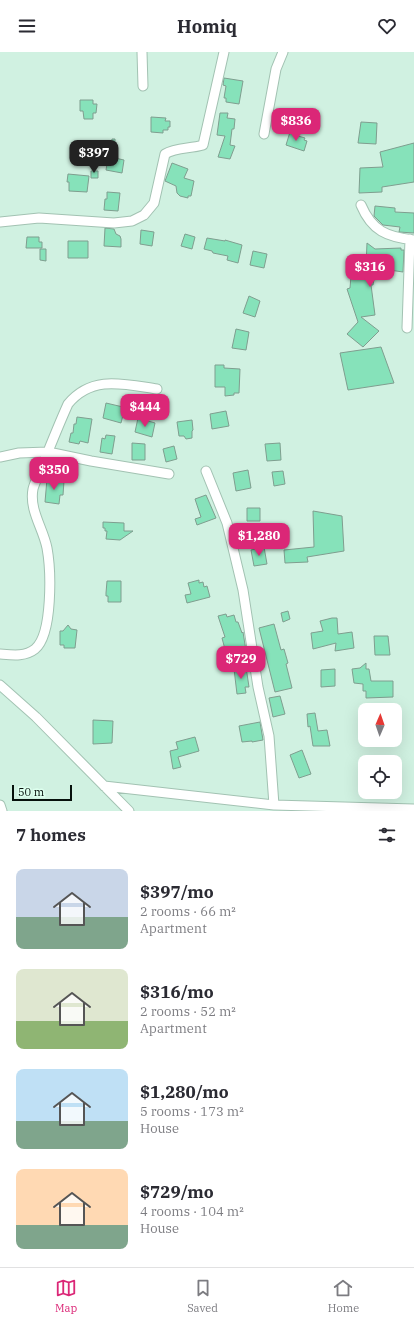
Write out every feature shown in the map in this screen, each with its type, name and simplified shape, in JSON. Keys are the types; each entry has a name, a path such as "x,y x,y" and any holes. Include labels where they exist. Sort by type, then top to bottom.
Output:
{"street":[{"path":"142,52 143,86"},
{"path":"0,222 39,218 114,223 132,221 144,215 154,203 166,154 172,150 203,145 224,52"},
{"path":"264,134 276,69 282,52"},
{"path":"361,205 376,229 389,235 412,239 407,328"},
{"path":"0,654 14,656 28,654 36,648 43,636 49,610 50,589 47,548 32,506 33,489 68,404 74,396 99,384 120,384 157,389"},
{"path":"0,457 19,453 48,452 169,474"},
{"path":"206,471 227,523 243,590 258,687 269,736 274,805"},
{"path":"0,685 36,717 129,811"},
{"path":"104,786 274,805 414,809"},
{"path":"0,805 2,811"}],"building":[{"path":"224,78 243,81 239,104 226,102 226,98 224,98 226,86 223,85"},
{"path":"80,100 93,100 93,104 97,104 96,113 93,113 93,119 84,119 83,111 80,111"},
{"path":"220,113 228,113 227,118 235,119 230,145 235,146 230,159 218,157 225,136 217,135"},
{"path":"151,117 166,118 165,121 170,121 170,127 168,127 168,130 163,130 163,133 151,132"},
{"path":"361,122 377,123 376,144 358,143"},
{"path":"290,132 305,138 304,140 307,141 304,151 286,145"},
{"path":"112,139 115,139 115,158 124,160 122,173 106,170 109,152 102,151 102,144 111,144"},
{"path":"414,143 414,182 382,187 382,192 359,193 360,168 383,167 380,152"},
{"path":"172,163 188,169 184,178 194,181 191,196 188,196 188,198 180,196 177,193 176,186 165,181"},
{"path":"91,171 98,171 98,178 91,178"},
{"path":"68,174 89,176 87,192 69,191 69,182 67,182"},
{"path":"107,192 120,193 118,211 104,210"},
{"path":"375,206 395,208 395,212 414,213 414,233 399,232 400,227 383,225 374,216"},
{"path":"105,228 114,229 116,234 120,236 121,247 104,246"},
{"path":"141,230 154,232 152,246 140,244"},
{"path":"185,234 195,237 192,249 181,246"},
{"path":"27,237 39,237 39,242 42,242 42,248 26,248"},
{"path":"207,238 225,240 242,245 238,263 227,260 228,256 213,253 212,251 204,249"},
{"path":"68,241 88,241 88,258 68,258"},
{"path":"367,243 375,249 401,248 401,250 404,250 403,272 376,268 373,285 371,285 375,315 361,317 379,331 363,347 347,334 358,322 347,289 350,288 352,264 366,266"},
{"path":"40,249 46,249 46,261 40,260"},
{"path":"253,251 267,254 264,268 250,265"},
{"path":"249,296 260,301 255,317 243,313"},
{"path":"236,329 249,332 246,350 232,348"},
{"path":"381,347 394,383 348,390 340,353"},
{"path":"215,365 224,365 224,368 240,369 239,393 225,396 225,387 215,387"},
{"path":"106,403 123,407 124,411 121,423 103,418"},
{"path":"226,411 229,426 212,429 210,414"},
{"path":"77,417 92,419 88,443 80,441 79,444 69,442"},
{"path":"138,418 155,423 152,437 135,432"},
{"path":"192,420 192,438 186,439 184,436 179,436 177,422"},
{"path":"106,435 115,436 112,454 100,452 102,438 105,439"},
{"path":"132,443 145,444 145,460 132,460"},
{"path":"280,443 281,460 267,461 265,444"},
{"path":"174,446 177,459 166,462 163,449"},
{"path":"248,470 251,488 236,491 233,473"},
{"path":"283,471 285,484 274,486 272,472"},
{"path":"47,479 64,481 63,495 60,495 59,504 45,502"},
{"path":"206,495 216,518 197,525 195,519 201,517 195,499"},
{"path":"247,508 260,508 260,521 247,521"},
{"path":"313,511 342,516 344,551 307,557 308,562 285,563 284,550 314,547"},
{"path":"103,522 124,523 124,531 133,531 120,540 106,539 107,531 103,528"},
{"path":"264,547 267,564 254,566 251,550"},
{"path":"199,580 199,583 203,582 204,587 207,586 210,597 187,603 185,595 191,594 188,583"},
{"path":"107,581 121,581 121,602 108,602 108,596 106,596"},
{"path":"288,611 290,619 283,622 281,613"},
{"path":"226,614 227,617 234,615 236,622 238,622 242,633 243,632 246,651 227,657 222,638 225,637 218,616"},
{"path":"337,618 338,634 352,632 354,648 335,651 336,643 313,649 311,633 323,631 320,621"},
{"path":"274,624 281,650 284,649 288,663 286,664 292,688 275,692 259,628"},
{"path":"68,625 71,629 77,630 75,648 64,648 64,645 60,645 60,631 63,631"},
{"path":"374,636 388,636 390,655 375,655"},
{"path":"366,663 366,669 369,669 371,681 393,681 393,697 366,698 366,691 363,691 363,684 354,683 352,669 360,668"},
{"path":"246,667 249,687 245,687 246,693 237,694 234,669"},
{"path":"335,669 335,686 321,687 321,670"},
{"path":"280,696 285,714 273,717 269,698"},
{"path":"315,713 318,731 327,730 330,746 313,746 310,726 308,727 307,714"},
{"path":"93,720 113,721 112,743 93,744"},
{"path":"260,722 263,740 242,742 239,726"},
{"path":"195,737 199,751 178,757 181,767 173,769 170,751 178,749 176,742"},
{"path":"302,750 311,774 299,778 290,755"}]}
